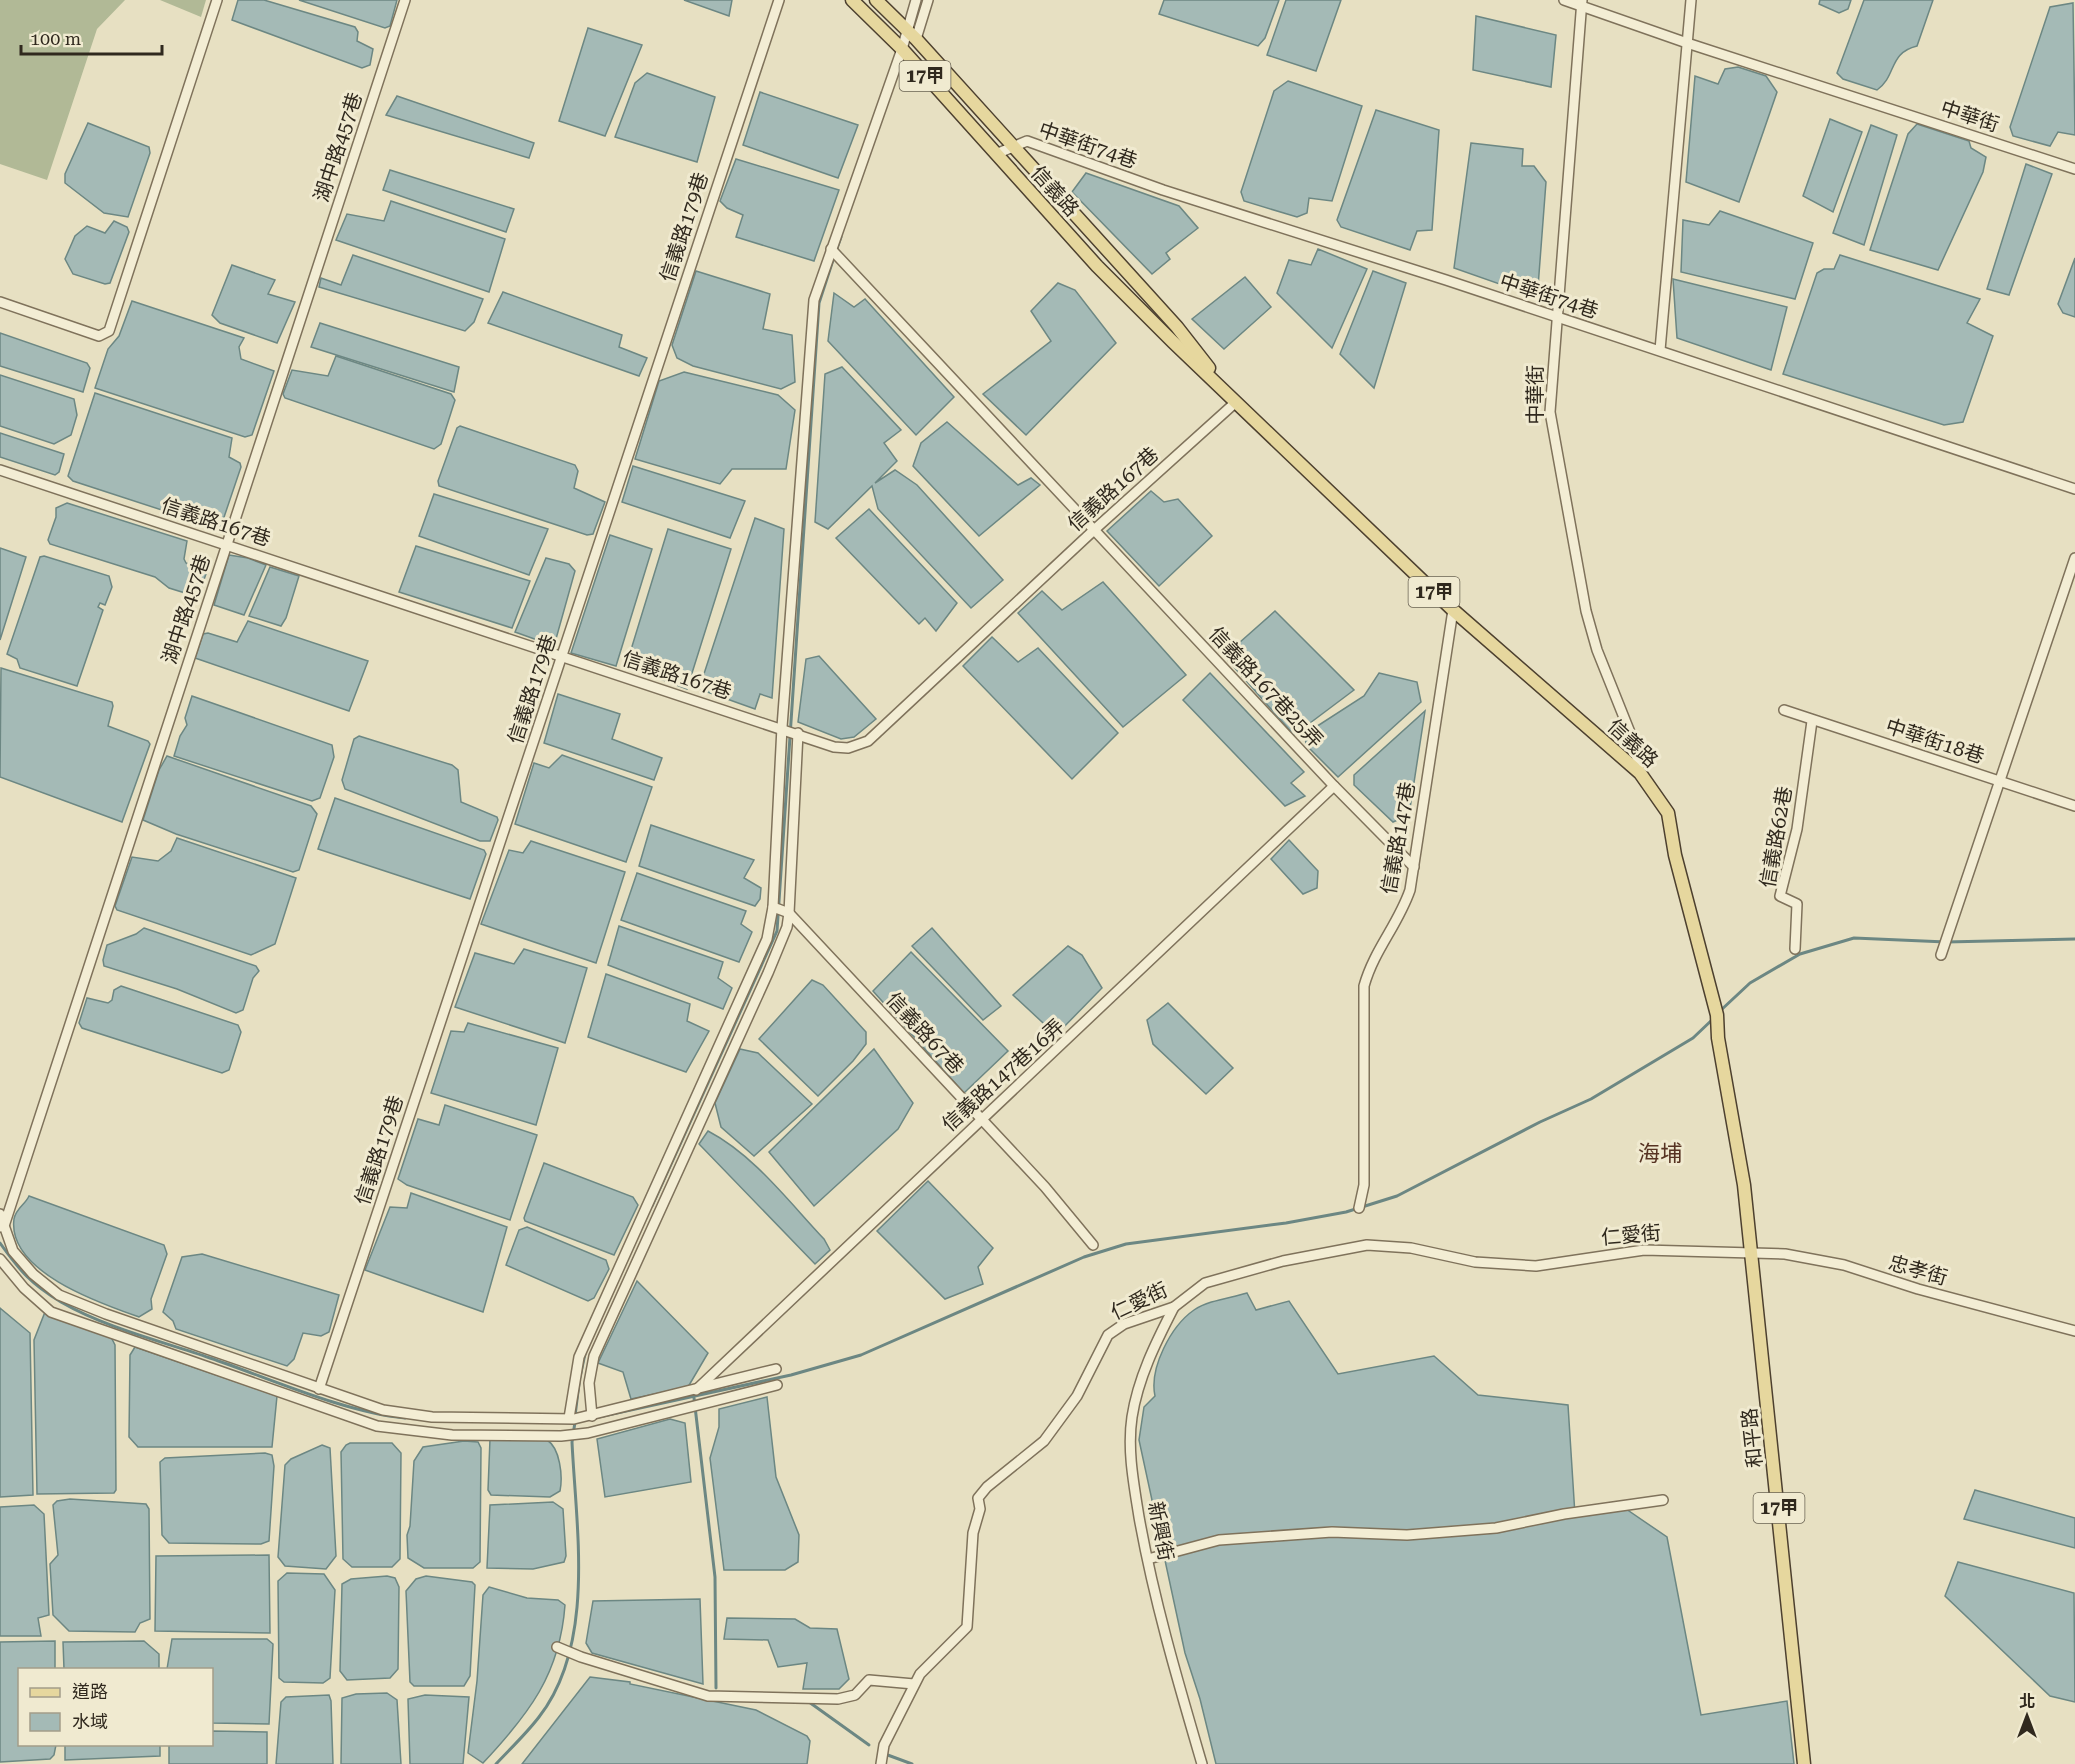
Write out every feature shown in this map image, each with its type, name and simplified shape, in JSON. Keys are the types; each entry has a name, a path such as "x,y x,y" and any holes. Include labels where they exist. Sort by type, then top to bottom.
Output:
{"main road":[{"name":"信義路","path":"852,0 902,49 1097,266 1453,610 1640,773 1668,813 1675,855 1716,1011 1718,1038 1744,1185 1751,1252"},
{"name":"信義路","path":"876,0 916,39 1177,327 1236,402"},
{"name":"和平路","path":"1751,1252 1804,1764"}],"street":[{"path":"0,302 99,336 109,331 218,0"},
{"name":"湖中路457巷","path":"2,1226 405,0"},
{"name":"信義路179巷","path":"319,1389 780,0"},
{"path":"572,1418 579,1357 768,939 773,907 782,728 814,300 902,49 916,0"},
{"path":"916,39 928,0"},
{"name":"中華街","path":"1564,0 1582,3 1687,43 2075,169"},
{"path":"1660,350 1691,0"},
{"name":"中華街","path":"1582,3 1550,412 1574,549 1594,640 1633,740 1640,773"},
{"name":"中華街74巷","path":"1013,146 1027,141 1163,190 1446,279 1556,318 1660,350 2075,489"},
{"path":"996,154 1013,146"},
{"name":"信義路167巷25弄","path":"831,249 1334,786 1414,867"},
{"name":"信義路167巷","path":"0,470 834,747 848,748 868,741 1094,530 1236,402"},
{"path":"1942,952 2075,558"},
{"name":"信義路147巷","path":"1359,1208 1364,1185 1364,986 1371,962 1403,910 1410,890 1453,610"},
{"name":"中華街18巷","path":"1784,710 2075,806"},
{"name":"信義路62巷","path":"1795,949 1797,904 1780,896 1797,829 1812,721"},
{"path":"589,1417 589,1383 594,1356 787,927 797,733"},
{"name":"信義路147巷16弄","path":"696,1390 981,1119 1051,1057 1334,786"},
{"name":"信義路67巷","path":"773,907 789,913 981,1119 1094,1245"},
{"path":"0,1214 2,1226 13,1251 33,1274 59,1295 106,1314 276,1371 319,1389 383,1410 432,1417 589,1417 776,1369"},
{"name":"仁愛街","path":"881,1764 884,1745 920,1674 967,1626 973,1533 980,1509 978,1498 987,1487 1034,1451 1060,1422 1077,1396 1108,1335 1124,1324 1174,1307 1204,1283 1283,1261 1367,1245 1411,1248 1475,1262 1536,1266 1644,1250 1751,1252"},
{"name":"忠孝街","path":"1751,1252 1785,1254 1844,1265 1918,1289 2075,1331"},
{"path":"0,1259 17,1282 51,1312 331,1412 377,1426 452,1435 561,1436 588,1433 777,1385"},
{"name":"新興街","path":"1174,1307 1154,1347 1132,1417 1133,1480 1164,1630 1202,1764"},
{"path":"1148,1559 1229,1539 1332,1532 1407,1535 1496,1528 1564,1514 1663,1500"},
{"path":"563,1649 708,1696 838,1699 855,1695 869,1680 914,1684"}],"green space":[{"path":"0,0 125,0 97,29 47,180 0,164"},
{"path":"160,0 206,0 201,17"}],"water":[{"path":"238,0 264,0 355,27 358,32 357,41 373,49 370,65 362,68 232,20"},
{"path":"299,0 397,0 390,26 385,28"},
{"path":"684,0 732,0 729,16"},
{"path":"1164,0 1279,0 1265,38 1258,46 1159,14"},
{"path":"1286,0 1341,0 1316,71 1267,55"},
{"path":"1820,0 1851,0 1848,9 1839,13 1819,4"},
{"path":"1864,0 1933,0 1917,46 1901,54 1888,78 1877,90 1843,79 1837,73"},
{"path":"2073,3 2075,135 2058,132 2050,146 2013,136 2010,127 2050,7"},
{"path":"1476,16 1556,35 1551,87 1473,70"},
{"path":"588,28 642,45 605,136 559,121"},
{"path":"1738,67 1766,76 1777,92 1739,202 1686,182 1695,76 1718,84 1725,69"},
{"path":"647,73 715,97 697,162 615,137 635,83"},
{"path":"1288,81 1362,106 1332,201 1309,198 1307,213 1297,217 1244,201 1241,192 1274,91"},
{"path":"760,92 858,125 838,178 743,145"},
{"path":"397,96 534,143 529,158 386,115"},
{"path":"1376,110 1439,130 1432,230 1417,231 1410,250 1341,227 1337,220"},
{"path":"1830,119 1862,132 1833,212 1803,196"},
{"path":"88,123 149,147 150,153 128,217 104,213 65,183 65,174"},
{"path":"1917,124 1969,141 1971,148 1986,157 1983,172 1938,270 1870,250 1908,134"},
{"path":"1871,125 1897,135 1864,245 1833,233"},
{"path":"1471,143 1523,149 1522,166 1534,166 1546,182 1538,287 1528,294 1454,268"},
{"path":"736,159 839,190 814,261 736,237 743,215 727,208 720,201"},
{"path":"2026,164 2052,174 2009,295 1987,289"},
{"path":"390,170 514,209 506,232 383,190"},
{"path":"1086,173 1179,206 1198,228 1166,253 1170,259 1152,274 1072,192"},
{"path":"391,201 505,239 489,292 336,240 347,214 384,221"},
{"path":"1720,211 1813,243 1795,299 1681,272 1683,220 1709,225"},
{"path":"114,221 127,227 129,232 110,283 105,284 73,274 65,259 75,236 87,226 105,233"},
{"path":"1318,249 1367,269 1332,348 1277,293 1289,260 1311,265"},
{"path":"353,255 483,299 474,322 465,331 319,287 321,278 341,285"},
{"path":"1840,255 1980,299 1967,323 1993,336 1963,422 1944,425 1783,374 1817,273 1824,269 1834,269"},
{"path":"2075,258 2075,317 2063,313 2058,304"},
{"path":"232,265 275,280 268,294 295,302 277,343 220,323 212,315"},
{"path":"696,271 770,294 763,329 792,335 795,382 781,389 693,366 677,358 672,345"},
{"path":"1373,271 1406,283 1374,388 1340,354"},
{"path":"1245,277 1271,307 1224,349 1192,319"},
{"path":"1673,279 1787,307 1771,370 1677,338"},
{"path":"1058,283 1075,290 1116,343 1026,435 983,394 1051,341 1031,311"},
{"path":"503,292 622,335 619,347 647,358 639,376 488,323"},
{"path":"834,293 854,307 865,299 954,397 916,435 828,341"},
{"path":"132,301 244,338 239,347 241,359 274,371 252,435 245,437 95,388 108,349 119,336"},
{"path":"320,323 459,367 454,392 311,347"},
{"path":"0,333 87,363 90,368 83,392 0,366"},
{"path":"336,356 451,394 455,400 441,444 434,449 285,398 283,394 292,370 328,376"},
{"path":"842,367 901,430 884,443 897,461 875,483 895,470 917,485 1003,580 971,608 878,509 872,486 828,529 815,522 825,374"},
{"path":"684,372 778,395 795,410 786,469 732,469 720,484 635,459 659,381"},
{"path":"0,375 74,399 77,415 71,435 54,444 0,426"},
{"path":"95,393 232,438 229,457 240,463 241,467 220,529 73,481 68,476"},
{"path":"947,422 1018,485 1031,478 1040,485 979,536 913,466 921,443"},
{"path":"460,426 575,465 578,471 574,488 605,502 593,534 587,535 439,486 438,481 457,428"},
{"path":"0,433 64,454 59,472 55,475 0,457"},
{"path":"633,466 745,501 730,538 622,502"},
{"path":"1151,491 1164,502 1178,499 1212,536 1159,586 1107,531"},
{"path":"434,494 548,529 529,575 419,536"},
{"path":"67,503 187,541 184,559 186,563 207,571 198,597 169,588 155,577 50,544 48,540 56,517 56,508"},
{"path":"869,509 957,603 936,631 925,618 919,624 836,538"},
{"path":"755,518 784,529 772,698 760,694 755,709 699,689"},
{"path":"668,529 731,549 687,689 626,666"},
{"path":"610,535 652,549 616,666 571,653"},
{"path":"416,546 530,581 512,628 399,592"},
{"path":"0,548 26,557 0,640"},
{"path":"229,555 248,558 266,565 244,615 214,605"},
{"path":"44,556 109,576 112,587 105,605 100,603 98,607 103,610 77,686 20,668 17,659 7,654 40,557"},
{"path":"546,558 569,564 575,571 554,646 515,632"},
{"path":"270,567 299,576 286,618 281,626 249,616"},
{"path":"1103,582 1186,675 1123,727 1018,613 1042,591 1062,610"},
{"path":"1275,611 1354,690 1294,735 1226,658 1239,643"},
{"path":"248,621 368,661 349,711 195,658 203,634 208,633 237,642"},
{"path":"992,637 1018,662 1038,648 1118,733 1072,779 963,666"},
{"path":"819,656 876,719 854,737 841,739 798,722 806,659"},
{"path":"1,668 112,702 108,726 148,741 150,744 122,822 0,777"},
{"path":"1210,673 1304,772 1291,783 1305,796 1285,806 1183,700"},
{"path":"1379,673 1417,682 1421,702 1338,777 1306,745 1305,734 1364,696"},
{"path":"558,694 620,714 612,739 662,758 654,780 544,743"},
{"path":"192,696 332,745 334,757 320,798 312,801 174,756 180,736 187,725 185,718"},
{"path":"1425,711 1409,815 1393,822 1354,785 1354,775"},
{"path":"359,736 452,765 458,770 461,802 497,817 490,841 480,841 345,789 342,780 354,739"},
{"path":"562,755 652,787 626,862 515,824 534,763 549,768"},
{"path":"167,756 311,806 317,814 299,870 293,872 176,834 143,820 159,770"},
{"path":"335,798 484,850 486,854 470,899 318,849"},
{"path":"651,825 754,860 744,878 761,888 760,899 755,906 639,866"},
{"path":"177,838 296,878 275,944 251,955 117,910 115,906 132,857 158,861 171,851"},
{"path":"1289,840 1318,871 1317,888 1303,894 1271,859"},
{"path":"531,841 625,872 596,963 481,924 509,850 523,853"},
{"path":"637,873 746,911 741,924 752,932 739,962 621,920"},
{"path":"619,926 723,962 718,978 732,988 723,1009 608,965"},
{"path":"144,928 256,966 259,971 253,978 243,1010 236,1013 177,989 104,966 103,960 107,945 136,934"},
{"path":"932,928 1001,1006 983,1020 912,946"},
{"path":"1068,946 1082,955 1102,988 1056,1035 1013,995"},
{"path":"524,949 587,968 565,1043 455,1007 475,953 514,964"},
{"path":"911,952 1008,1051 964,1093 873,991"},
{"path":"606,974 690,1004 687,1021 709,1031 686,1072 588,1037"},
{"path":"812,980 823,985 866,1032 866,1044 853,1061 818,1096 759,1039"},
{"path":"121,986 238,1025 241,1032 229,1070 222,1073 82,1028 79,1023 87,998 108,1003 112,1000 114,990"},
{"path":"1168,1003 1233,1068 1206,1094 1153,1044 1147,1020"},
{"path":"468,1023 558,1048 536,1125 431,1093 451,1031 464,1032"},
{"path":"740,1049 758,1053 812,1104 754,1156 721,1127 715,1103"},
{"path":"874,1049 913,1103 898,1129 814,1206 769,1152"},
{"path":"445,1105 537,1135 510,1220 407,1185 398,1179 418,1119 439,1125"},
{"path":"708,1131 725,1141 756,1166 824,1239 830,1250 815,1264 699,1144"},
{"path":"544,1163 633,1197 638,1205 614,1255 525,1221 524,1218"},
{"path":"928,1181 993,1248 978,1267 983,1284 945,1299 877,1231"},
{"path":"411,1193 507,1227 483,1312 365,1270 390,1207 407,1208"},
{"path":"29,1196 164,1245 167,1254 151,1299 152,1309 139,1317 81,1294 41,1270 25,1255 16,1238 15,1215"},
{"path":"527,1227 606,1260 609,1269 594,1298 588,1301 506,1265 519,1230"},
{"path":"202,1254 339,1295 329,1332 321,1336 303,1333 294,1359 287,1366 176,1329 173,1321 163,1312 182,1257"},
{"path":"637,1281 708,1353 688,1387 631,1399 623,1372 598,1363"},
{"path":"1247,1293 1256,1310 1289,1301 1338,1374 1434,1356 1478,1395 1568,1405 1575,1515 1626,1509 1667,1537 1701,1715 1787,1701 1794,1764 1216,1764 1200,1699 1185,1653 1139,1440 1144,1407 1155,1396 1155,1373 1159,1361 1177,1326 1185,1317 1200,1307"},
{"path":"0,1308 30,1333 33,1495 0,1497"},
{"path":"45,1312 110,1335 115,1345 116,1490 114,1493 37,1494 34,1340"},
{"path":"135,1347 277,1396 272,1447 138,1447 129,1437 130,1355"},
{"path":"767,1397 776,1477 799,1535 798,1562 785,1570 724,1570 710,1458 719,1427 719,1409"},
{"path":"670,1419 685,1423 691,1482 605,1497 597,1439"},
{"path":"490,1439 547,1440 555,1449 560,1463 560,1491 550,1497 491,1495 488,1490"},
{"path":"464,1441 478,1442 481,1448 480,1562 473,1568 424,1568 408,1558 407,1535 410,1526 414,1461 423,1447"},
{"path":"350,1443 392,1443 401,1453 400,1559 392,1567 352,1567 343,1559 341,1452"},
{"path":"322,1445 330,1448 336,1556 326,1569 285,1566 278,1557 285,1465 291,1459"},
{"path":"265,1453 272,1455 274,1466 269,1541 261,1544 169,1543 162,1535 160,1462 165,1458"},
{"path":"1975,1490 2075,1518 2075,1548 1964,1519"},
{"path":"70,1499 146,1504 149,1509 150,1619 140,1623 135,1632 69,1631 53,1615 50,1564 58,1555 53,1505 57,1501"},
{"path":"553,1502 563,1509 566,1556 564,1562 533,1569 487,1568 490,1505"},
{"path":"34,1505 44,1514 49,1615 38,1618 41,1636 0,1636 0,1507"},
{"path":"269,1555 270,1633 155,1631 156,1556"},
{"path":"1958,1562 2074,1593 2075,1702 2050,1696 1945,1596"},
{"path":"287,1573 324,1574 335,1590 330,1678 323,1683 284,1682 279,1678 278,1581"},
{"path":"387,1576 395,1578 399,1587 398,1669 390,1678 347,1680 340,1671 342,1584 351,1579"},
{"path":"426,1576 472,1582 475,1585 470,1676 464,1686 414,1686 410,1682 406,1591 416,1579"},
{"path":"489,1587 527,1598 558,1600 565,1605 557,1652 539,1692 515,1727 483,1763 468,1753 477,1681 483,1595"},
{"path":"700,1599 703,1684 592,1653 586,1643 593,1601"},
{"path":"727,1618 795,1619 810,1628 837,1629 849,1679 839,1689 803,1689 807,1663 778,1667 768,1640 724,1639"},
{"path":"172,1639 267,1639 273,1644 269,1724 213,1723 213,1668 167,1668"},
{"path":"55,1641 55,1668 18,1668 18,1746 56,1746 54,1755 50,1759 0,1762 0,1642"},
{"path":"144,1641 159,1654 159,1668 64,1668 63,1642"},
{"path":"590,1677 630,1682 630,1684 756,1710 807,1736 810,1741 807,1764 522,1764"},
{"path":"387,1693 397,1700 401,1764 341,1764 342,1698 356,1694"},
{"path":"329,1695 333,1764 276,1764 281,1702 286,1697"},
{"path":"425,1695 469,1697 463,1764 410,1764 408,1699"},
{"path":"213,1731 267,1732 267,1764 169,1764 169,1746 213,1746"},
{"path":"65,1746 160,1746 160,1756 65,1760"}],"waterway":[{"path":"836,251 841,237"},
{"path":"652,1206 777,931 819,303 834,257"},
{"path":"1720,1011 1750,983 1800,954 1854,938 1946,942 2075,939"},
{"path":"594,1418 791,1375 861,1355 1084,1257 1126,1244 1286,1223 1346,1212 1397,1196 1540,1122 1591,1099 1693,1038 1714,1018"},
{"path":"0,1243 34,1283 61,1302 96,1319 332,1402 381,1415 405,1418"},
{"path":"580,1377 585,1354"},
{"path":"575,1416 579,1383"},
{"path":"694,1398 715,1577 716,1688"},
{"path":"496,1764 539,1717 557,1688 569,1655 576,1621 578,1584 572,1442 575,1422"},
{"path":"809,1702 869,1745"},
{"path":"885,1754 912,1764"}],"district":[{"name":"海埔","path":"1660,1153"}]}
